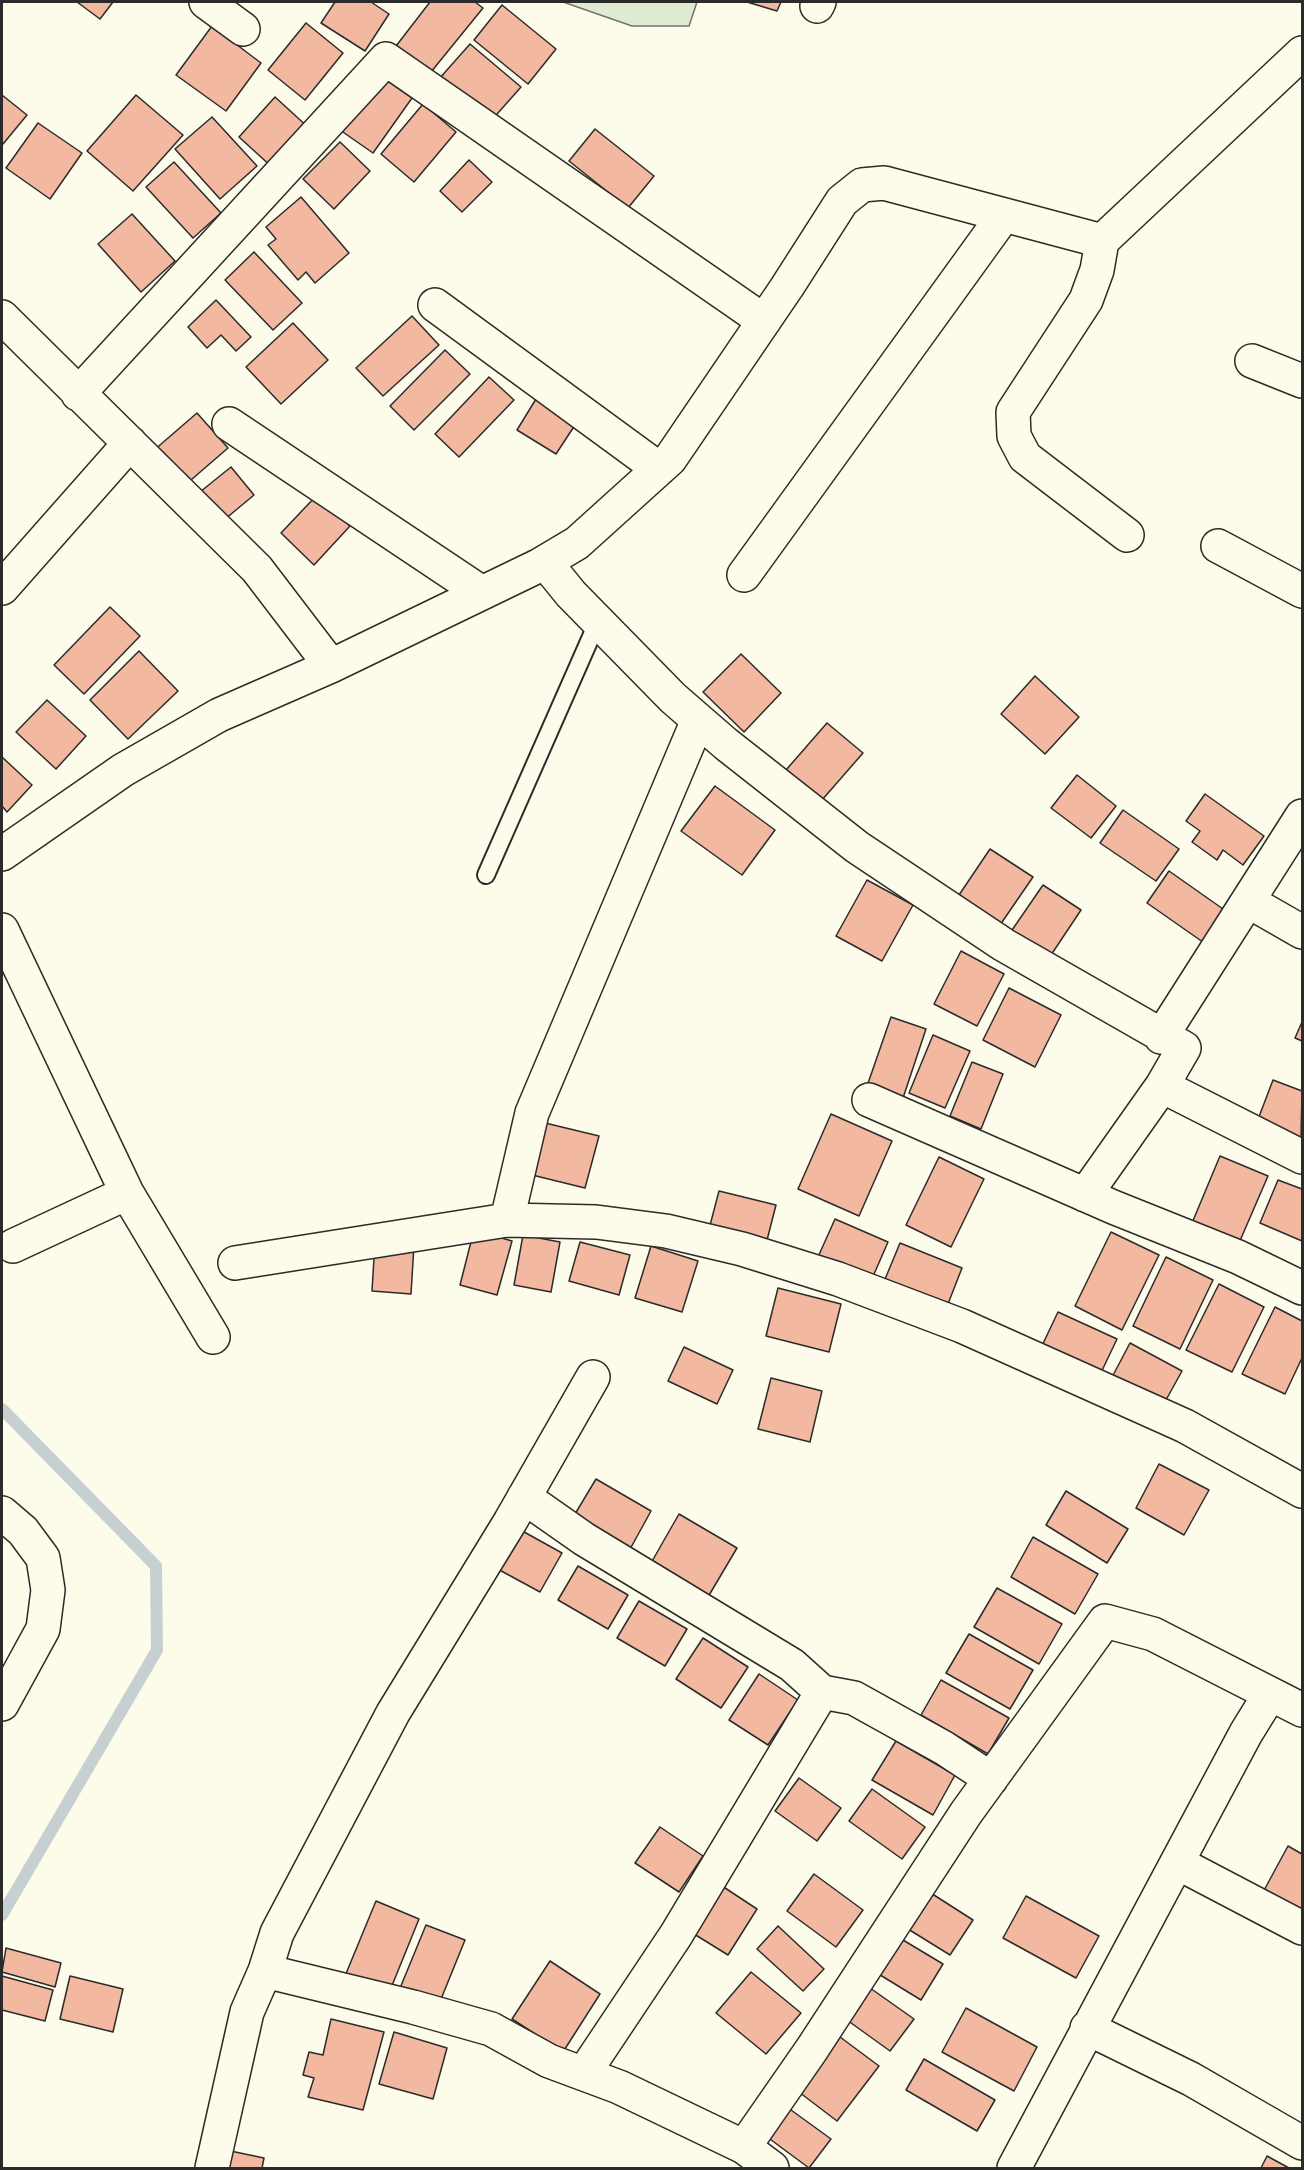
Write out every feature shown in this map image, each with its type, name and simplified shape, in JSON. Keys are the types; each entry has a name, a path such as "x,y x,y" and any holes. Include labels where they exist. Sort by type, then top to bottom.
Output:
{"street":[{"path":"206,2 243,29"},
{"path":"1128,536 1025,457 1014,436 1013,412 1086,300 1097,270 1102,241 1302,53"},
{"path":"78,394 386,59 764,321"},
{"path":"2,854 142,759 219,715 331,666 544,562 577,543 659,469 676,450 842,201 862,185 884,183 1102,241"},
{"path":"744,575 1004,215"},
{"path":"435,305 659,469"},
{"path":"2,317 257,570 331,666"},
{"path":"1252,361 1302,381"},
{"path":"229,424 482,593"},
{"path":"2,588 130,443"},
{"path":"1218,546 1302,591"},
{"path":"544,562 571,594 698,720 857,847 1004,945 1161,1037 1185,1048 1162,1086 1085,1195"},
{"path":"507,1220 532,1113 698,720"},
{"path":"1161,1037 1302,816"},
{"path":"1248,901 1302,932"},
{"path":"2,930 11,975 127,1193 213,1337"},
{"path":"1162,1086 1302,1157"},
{"path":"869,1100 1085,1195 1238,1257 1302,1288"},
{"path":"13,1246 127,1193"},
{"path":"236,1263 507,1220 596,1222 666,1231 742,1249 838,1279 962,1326 1185,1426 1302,1491"},
{"path":"212,2169 247,2012 265,1971 277,1934 393,1713 524,1497 593,1377"},
{"path":"524,1497 584,1539 792,1665 822,1692 854,1698 944,1749 991,1779"},
{"path":"2,1513 23,1531 42,1558 48,1590 43,1629 2,1704"},
{"path":"744,2147 991,1779 1105,1621 1153,1634 1302,1710"},
{"path":"584,2073 676,1935 822,1692"},
{"path":"1014,2169 1087,2028 1178,1863 1246,1733 1270,1694"},
{"path":"1178,1863 1302,1928"},
{"path":"265,1971 413,2007 490,2029 549,2061 619,2087 744,2147 772,2169"},
{"path":"1087,2028 1191,2079 1302,2143"}],"lane":[{"path":"486,875 598,621"}],"green space":[{"path":"563,2 697,2 689,26 632,26"}],"building":[{"path":"77,2 113,2 100,19"},
{"path":"335,2 371,2 389,14 365,51 321,23"},
{"path":"430,2 475,2 483,8 431,72 386,59"},
{"path":"747,2 781,2 777,11"},
{"path":"502,5 556,49 528,84 474,40"},
{"path":"306,23 343,53 305,100 268,70"},
{"path":"212,26 261,63 226,111 176,75"},
{"path":"470,44 521,87 490,122 439,79"},
{"path":"379,75 412,98 373,153 340,130"},
{"path":"2,95 27,115 3,144 2,143"},
{"path":"136,95 183,135 133,191 87,151"},
{"path":"275,97 310,129 273,168 239,137"},
{"path":"423,104 456,132 414,182 381,154"},
{"path":"212,117 257,166 220,199 175,149"},
{"path":"38,123 82,153 50,199 6,168"},
{"path":"595,129 654,176 628,208 569,161"},
{"path":"340,142 370,171 334,209 303,179"},
{"path":"469,160 492,182 462,212 440,191"},
{"path":"174,162 221,213 193,238 146,187"},
{"path":"301,197 349,253 315,283 306,272 298,280 268,245 276,239 266,227"},
{"path":"132,214 175,261 141,292 98,244"},
{"path":"254,252 302,303 273,330 225,280"},
{"path":"216,300 251,337 236,351 221,335 207,348 188,327"},
{"path":"412,316 439,345 383,396 356,368"},
{"path":"293,323 328,360 281,404 246,367"},
{"path":"445,350 470,374 414,430 390,406"},
{"path":"489,377 514,400 459,457 435,434"},
{"path":"536,399 575,425 556,454 517,430"},
{"path":"197,413 228,448 184,486 153,451"},
{"path":"231,467 254,495 218,525 195,496"},
{"path":"317,495 350,526 314,565 281,533"},
{"path":"110,607 140,636 84,694 54,665"},
{"path":"139,651 178,691 128,739 90,700"},
{"path":"741,654 781,693 744,732 703,692"},
{"path":"1035,676 1079,717 1045,754 1001,714"},
{"path":"47,700 86,736 56,769 16,732"},
{"path":"827,723 863,753 822,800 786,770"},
{"path":"2,757 32,785 7,812 2,806"},
{"path":"1077,775 1116,806 1091,838 1051,808"},
{"path":"715,786 775,830 742,875 681,831"},
{"path":"1205,794 1264,836 1243,865 1223,850 1217,860 1192,842 1200,831 1186,821"},
{"path":"1123,810 1179,849 1156,881 1100,843"},
{"path":"990,849 1033,877 1000,925 957,898"},
{"path":"1169,871 1233,916 1210,947 1147,903"},
{"path":"867,880 913,905 882,961 836,936"},
{"path":"1043,885 1081,910 1049,958 1010,933"},
{"path":"961,951 1004,974 977,1026 934,1004"},
{"path":"1009,988 1061,1015 1035,1067 983,1040"},
{"path":"891,1017 926,1029 902,1101 866,1089"},
{"path":"1302,1022 1302,1041 1295,1038"},
{"path":"933,1035 970,1051 945,1108 909,1093"},
{"path":"972,1062 1003,1074 981,1129 950,1116"},
{"path":"1273,1080 1302,1091 1301,1139 1257,1122"},
{"path":"831,1114 892,1141 859,1216 798,1189"},
{"path":"541,1122 599,1136 585,1188 528,1174"},
{"path":"1220,1156 1268,1176 1239,1243 1192,1223"},
{"path":"939,1157 984,1179 951,1247 906,1225"},
{"path":"1278,1180 1302,1189 1302,1241 1260,1223"},
{"path":"719,1191 776,1205 765,1248 708,1233"},
{"path":"835,1219 888,1242 871,1281 818,1257"},
{"path":"474,1230 512,1241 497,1295 460,1285"},
{"path":"1111,1232 1159,1255 1122,1330 1075,1306"},
{"path":"523,1235 560,1242 551,1292 514,1285"},
{"path":"375,1242 414,1245 411,1294 372,1291"},
{"path":"580,1242 630,1255 619,1295 569,1281"},
{"path":"900,1243 962,1268 946,1309 883,1284"},
{"path":"651,1246 698,1261 682,1312 635,1298"},
{"path":"1166,1257 1213,1280 1180,1349 1133,1326"},
{"path":"1219,1284 1264,1307 1232,1372 1186,1350"},
{"path":"778,1288 841,1304 829,1352 766,1336"},
{"path":"1275,1307 1302,1321 1302,1358 1285,1394 1242,1374"},
{"path":"1058,1312 1117,1339 1098,1379 1039,1352"},
{"path":"1130,1343 1182,1371 1161,1409 1110,1381"},
{"path":"684,1347 733,1370 717,1404 668,1381"},
{"path":"771,1378 822,1391 810,1442 758,1429"},
{"path":"1159,1464 1209,1490 1184,1535 1136,1508"},
{"path":"596,1479 651,1511 629,1551 572,1519"},
{"path":"1066,1491 1128,1529 1107,1563 1046,1525"},
{"path":"679,1514 737,1548 705,1602 647,1570"},
{"path":"517,1528 562,1553 540,1592 494,1567"},
{"path":"1033,1537 1098,1574 1075,1614 1011,1577"},
{"path":"578,1566 628,1595 608,1629 558,1600"},
{"path":"997,1588 1062,1624 1039,1664 974,1627"},
{"path":"639,1601 687,1629 665,1666 617,1638"},
{"path":"969,1634 1033,1670 1010,1709 946,1673"},
{"path":"703,1638 748,1667 721,1708 676,1679"},
{"path":"759,1674 798,1700 768,1745 729,1720"},
{"path":"941,1680 1009,1718 988,1754 921,1715"},
{"path":"896,1741 955,1775 933,1815 872,1780"},
{"path":"799,1778 841,1808 817,1841 775,1811"},
{"path":"872,1789 925,1827 902,1859 849,1821"},
{"path":"660,1827 703,1856 679,1892 635,1863"},
{"path":"1288,1846 1302,1854 1302,1916 1262,1894"},
{"path":"814,1874 863,1910 836,1947 787,1911"},
{"path":"716,1882 757,1909 728,1955 686,1929"},
{"path":"923,1888 973,1920 950,1955 900,1924"},
{"path":"1026,1896 1099,1936 1076,1978 1003,1938"},
{"path":"376,1901 419,1919 389,1993 345,1976"},
{"path":"426,1925 465,1940 437,2009 398,1993"},
{"path":"778,1926 824,1969 803,1991 757,1949"},
{"path":"893,1934 943,1964 921,2000 872,1970"},
{"path":"6,1948 61,1963 55,1987 2,1972"},
{"path":"550,1961 600,1994 563,2052 512,2019"},
{"path":"751,1972 801,2013 766,2054 716,2013"},
{"path":"2,1976 53,1990 45,2021 2,2010"},
{"path":"70,1976 123,1989 113,2032 60,2019"},
{"path":"863,1983 914,2019 890,2051 840,2015"},
{"path":"966,2008 1037,2047 1014,2091 942,2052"},
{"path":"331,2019 384,2032 363,2110 308,2097 314,2078 303,2075 309,2052 323,2055"},
{"path":"832,2031 879,2066 837,2121 791,2086"},
{"path":"394,2032 447,2048 433,2099 379,2084"},
{"path":"924,2059 995,2100 977,2131 906,2090"},
{"path":"780,2102 831,2139 809,2168 759,2131"},
{"path":"221,2149 264,2158 262,2168 217,2168"},
{"path":"1267,2156 1289,2168 1261,2168"}],"waterway":[{"path":"2,1409 156,1566 157,1650 2,1915"}]}
